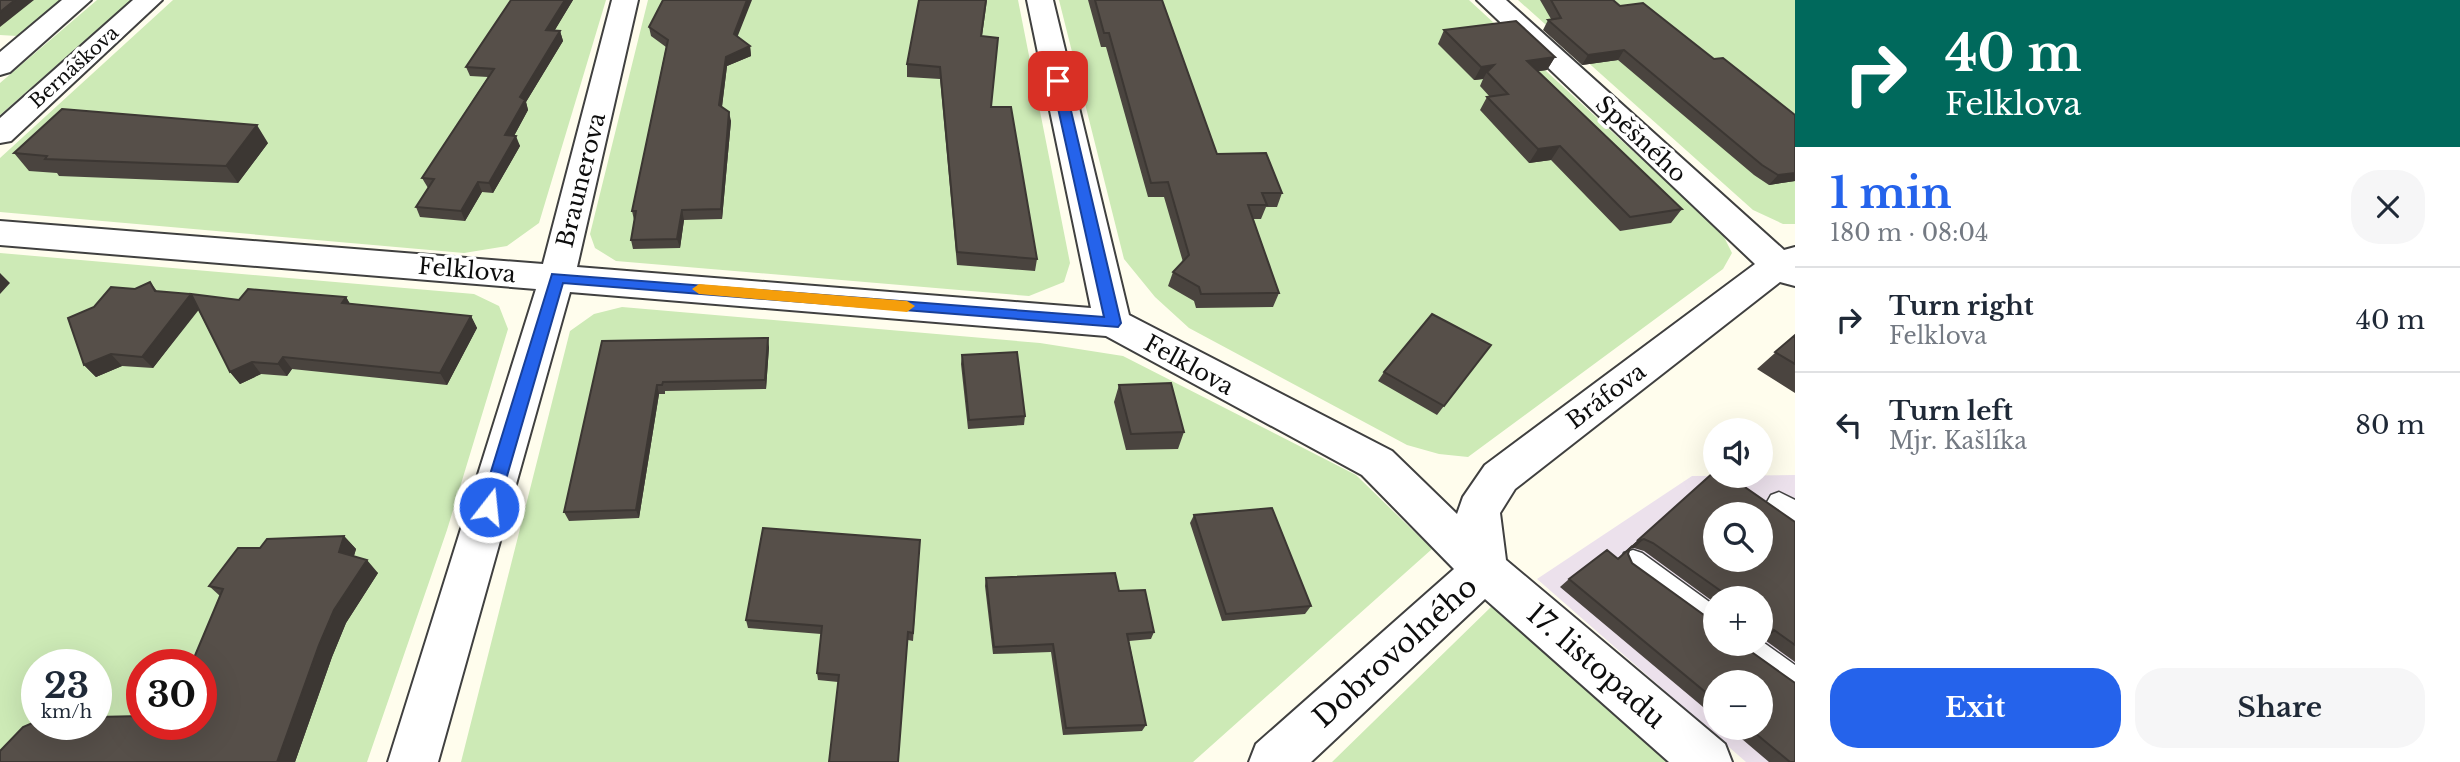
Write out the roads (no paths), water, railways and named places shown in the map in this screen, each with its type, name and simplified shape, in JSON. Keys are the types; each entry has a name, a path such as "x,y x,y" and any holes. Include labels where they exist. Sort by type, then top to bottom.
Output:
{"street":[{"path":"0,65 78,0"},
{"name":"Bernáškova","path":"0,134 149,0"},
{"name":"Braunerova","path":"413,762 557,277 625,0"},
{"path":"1040,0 1113,323"},
{"name":"Spěšného","path":"1490,0 1789,266"},
{"name":"Felklova","path":"0,233 1113,323 1377,463 1485,570"},
{"name":"Bráfova","path":"1485,570 1478,510 1500,477 1789,266"},
{"name":"Dobrovolného","path":"1274,762 1485,570"},
{"name":"17. listopadu","path":"1485,570 1707,762"}],"lane":[{"path":"1633,561 1703,612"},
{"path":"1761,656 1795,681"}]}
